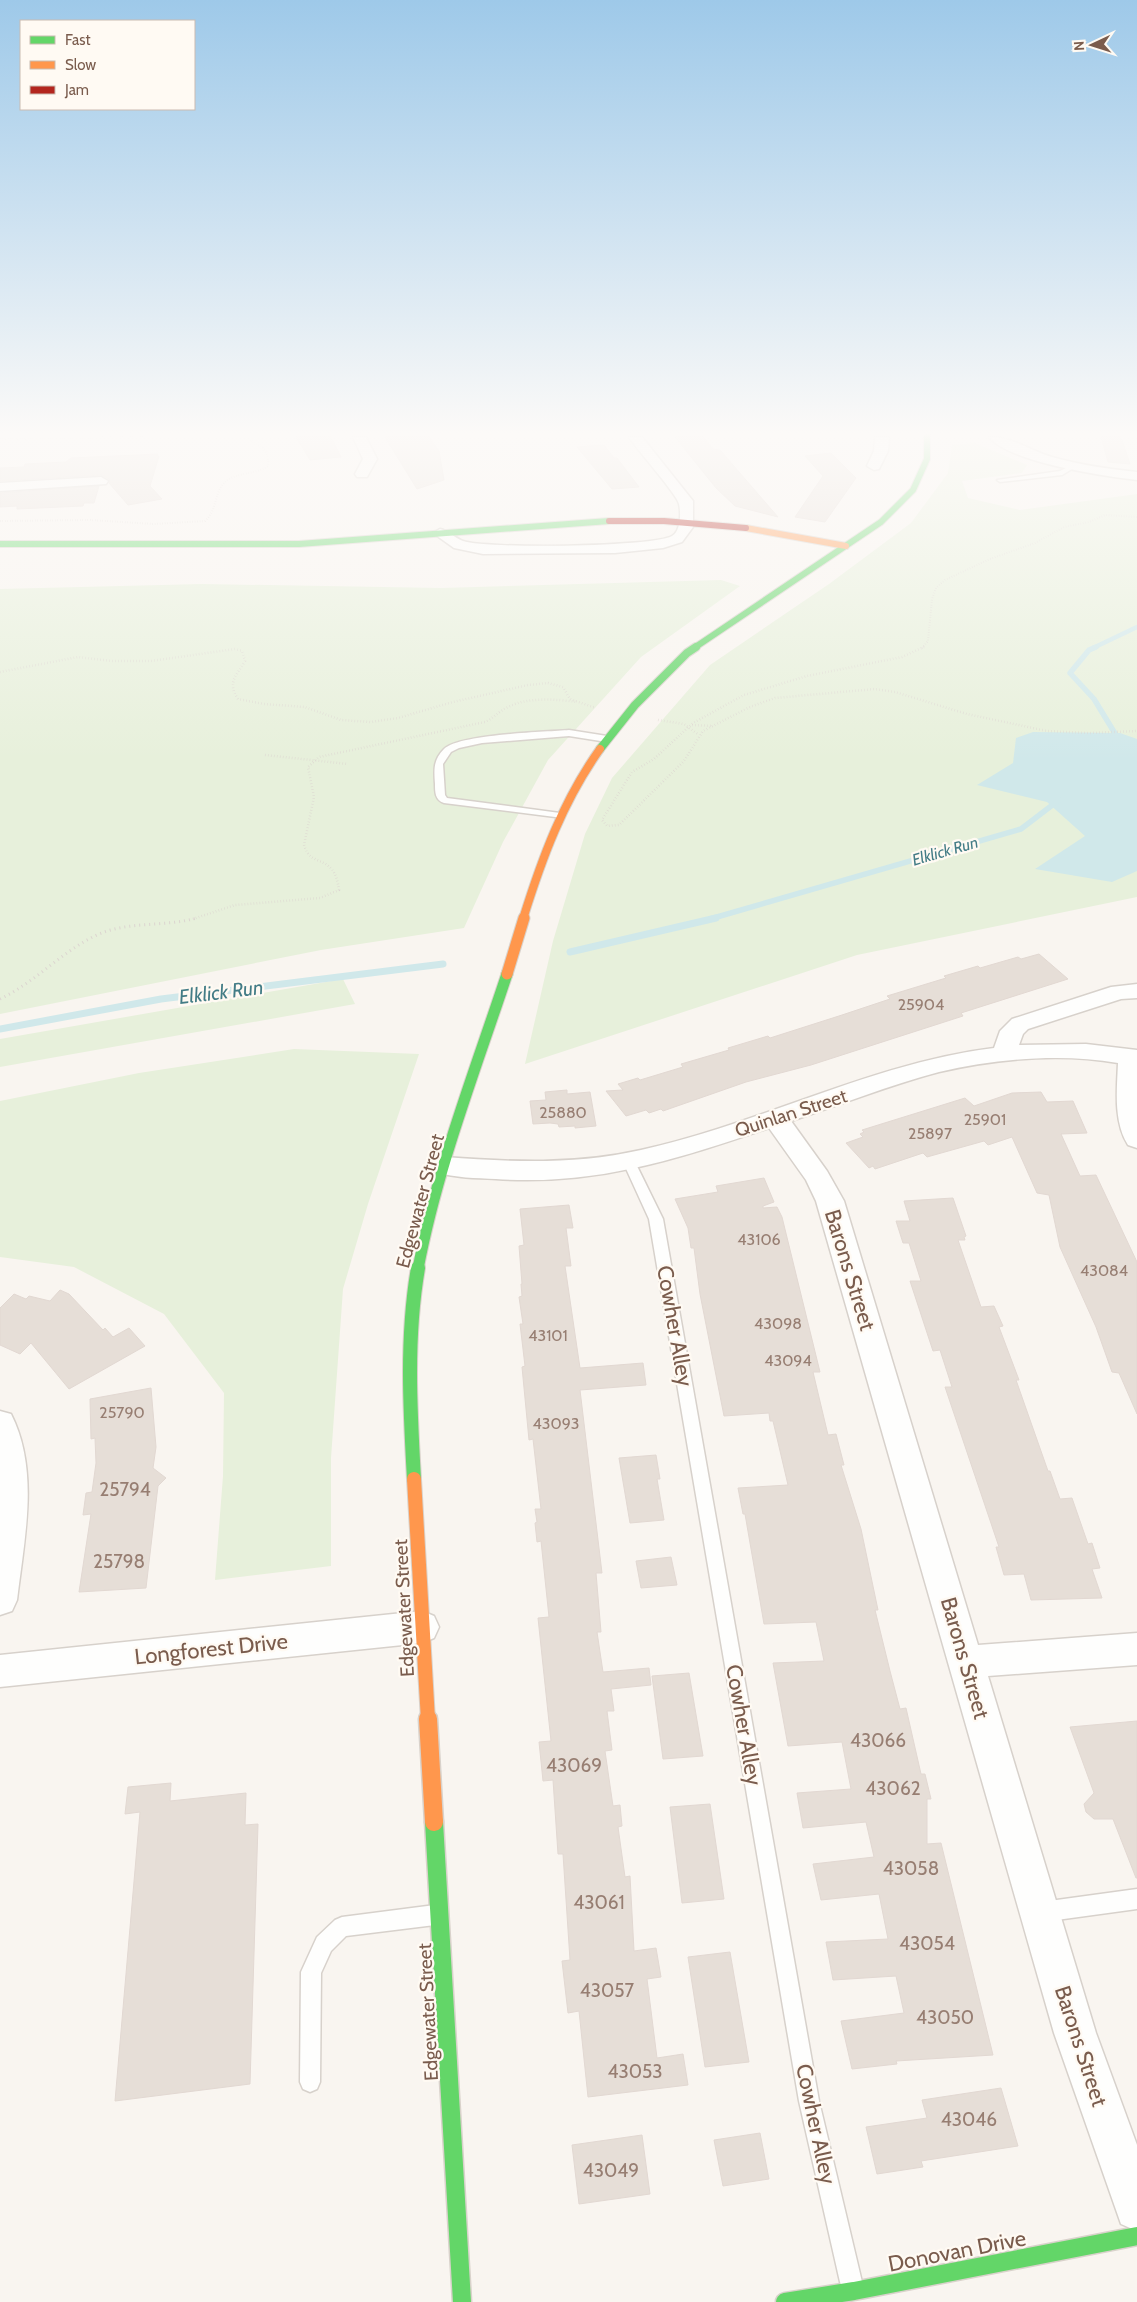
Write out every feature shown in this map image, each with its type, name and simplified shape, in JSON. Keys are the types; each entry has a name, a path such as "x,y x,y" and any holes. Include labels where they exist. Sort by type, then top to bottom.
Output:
{"street":[{"path":"117,544 282,544"},
{"path":"458,544 484,549 645,547 663,544"},
{"path":"838,544 846,546"},
{"name":"Edgewater Street","path":"462,2302 409,1400 411,1331 421,1254 445,1166 549,844 560,816 588,764 635,705 687,653 846,546"},
{"path":"1004,1053 1012,1031 1020,1024 1118,992 1137,991"},
{"name":"Quinlan Street","path":"445,1166 514,1171 560,1171 629,1162 775,1118 933,1066 1004,1053 1043,1051 1086,1052 1134,1057"},
{"path":"1134,1057 1129,1100 1137,1139"},
{"name":"Barons Street","path":"775,1118 818,1177 830,1200 1075,2033 1137,2208"},
{"path":"0,1422 5,1431 13,1472 0,1600"},
{"name":"Longforest Drive","path":"0,1671 422,1627"},
{"path":"966,1662 1137,1650"},
{"name":"Donovan Drive","path":"785,2302 854,2292 1137,2236"}],"lane":[{"path":"560,816 444,800 440,795 438,764 448,750 482,740 569,733 607,739"},
{"name":"Cowher Alley","path":"629,1162 656,1219 809,2101 854,2292"},
{"path":"1039,1912 1137,1899"},
{"path":"310,2082 311,1972 324,1944 342,1928 440,1914"}],"path":[{"path":"1031,544 990,559 945,580 936,588 932,599 928,641 924,648 915,654 807,676 744,695 690,726 654,759 632,772 604,814 602,820 604,824 613,826 623,821 684,761 699,735 750,707 775,698 869,689 895,692 958,712 1047,731 1088,733 1137,731"},
{"path":"0,672 78,657 112,661 151,661 235,649 242,651 245,661 232,684 232,690 238,699 264,704 305,707 341,720 386,720 453,702 539,683 548,683 563,688 570,699 596,708"},
{"path":"0,999 19,991 52,963 88,939 102,933 121,928 188,920 244,903 313,899 335,894 339,890 337,872 334,868 306,852 303,846 308,816 314,799 308,767 314,760 336,752 379,746 485,722 495,718 508,707 522,703 556,700 577,702"},
{"path":"658,720 690,726 715,726"},
{"path":"690,726 699,735"},
{"path":"265,755 348,764"}],"green space":[{"path":"882,544 1137,544 1137,897 857,955 525,1064 553,941 585,834 612,778 710,665 829,584"},
{"path":"721,580 740,586 641,657 548,760 503,842 464,928 321,950 0,1014 0,589 202,584 441,588"},
{"path":"343,979 355,1004 0,1067 0,1039"},
{"path":"294,1049 419,1054 368,1204 343,1289 331,1458 331,1566 215,1580 223,1476 224,1393 164,1314 74,1267 0,1257 0,1101 139,1073"}],"water":[{"path":"1033,732 1120,733 1137,739 1137,871 1112,882 1035,869 1085,836 1047,802 977,785 1013,763 1016,738"}],"building":[{"path":"1039,954 1068,979 961,1013 963,1016 811,1065 746,1082 663,1111 661,1109 649,1113 646,1110 626,1116 606,1091 623,1090 618,1084 638,1078 640,1080 683,1067 681,1064 729,1050 728,1048 768,1036 770,1038 842,1015 890,999 887,996 946,978 944,976 978,966 980,968 1018,957 1021,959"},
{"path":"567,1090 567,1094 590,1092 596,1126 575,1128 575,1126 559,1127 558,1124 550,1123 533,1124 530,1101 546,1100 545,1092"},
{"path":"1041,1092 1047,1102 1073,1101 1087,1133 1061,1134 1080,1176 1096,1175 1137,1262 1137,1414 1119,1373 1112,1372 1096,1327 1060,1247 1049,1195 1037,1193 1012,1137 988,1145 984,1141 927,1157 923,1153 875,1169 873,1166 869,1168 846,1143 863,1137 860,1134 864,1132 862,1130 965,1098 974,1106 1012,1093"},
{"path":"764,1178 774,1202 763,1206 763,1208 777,1207 782,1217 820,1372 813,1372 828,1435 836,1434 844,1465 841,1465 861,1529 878,1610 875,1610 890,1671 900,1709 906,1708 921,1774 925,1774 931,1799 927,1799 927,1844 941,1843 993,2055 896,2061 897,2064 852,2069 841,2021 904,2013 896,1976 833,1980 826,1942 888,1939 879,1894 821,1900 813,1864 874,1857 866,1822 803,1828 797,1793 851,1789 842,1742 788,1746 773,1663 824,1661 816,1622 764,1624 745,1514 743,1514 738,1488 788,1485 773,1421 770,1421 769,1413 724,1416 700,1294 694,1248 691,1248 688,1228 675,1199 718,1192 716,1186"},
{"path":"953,1198 966,1236 964,1237 965,1240 958,1240 981,1307 994,1306 1003,1326 999,1327 1019,1380 1016,1380 1048,1471 1050,1471 1060,1499 1072,1498 1088,1544 1092,1543 1100,1568 1092,1569 1102,1598 1031,1600 1024,1574 1004,1575 996,1547 999,1547 945,1387 952,1387 940,1350 933,1351 910,1281 921,1281 909,1243 903,1243 896,1221 910,1221 904,1201"},
{"path":"569,1205 573,1228 566,1228 571,1266 565,1266 580,1368 643,1363 646,1385 580,1390 602,1573 596,1573 601,1632 597,1632 603,1672 649,1668 651,1685 611,1689 614,1711 607,1711 612,1750 605,1751 613,1806 620,1805 622,1826 618,1827 625,1877 630,1876 634,1951 656,1948 661,1977 647,1979 657,2058 683,2054 688,2085 588,2097 579,2011 568,2013 562,1961 570,1960 563,1854 558,1854 553,1780 543,1781 539,1742 551,1741 538,1618 549,1617 541,1541 537,1542 535,1523 537,1522 535,1509 541,1509 533,1439 529,1440 522,1367 525,1366 520,1324 523,1324 519,1297 522,1296 522,1284 519,1246 524,1245 520,1209"},
{"path":"60,1290 69,1294 103,1330 105,1328 113,1337 129,1328 145,1346 69,1389 31,1343 20,1354 0,1345 0,1308 14,1294 26,1299 29,1296 50,1301"},
{"path":"151,1388 156,1447 153,1468 166,1478 158,1486 146,1588 79,1592 91,1514 83,1515 86,1493 92,1492 96,1463 95,1438 91,1439 90,1399"},
{"path":"656,1455 660,1479 657,1479 664,1520 630,1523 619,1458"},
{"path":"671,1557 677,1585 641,1588 636,1561"},
{"path":"689,1673 703,1756 663,1759 652,1676"},
{"path":"1137,1721 1136,1878 1113,1819 1094,1819 1086,1812 1084,1804 1094,1793 1070,1727"},
{"path":"171,1783 170,1801 246,1793 245,1825 258,1824 250,2084 115,2101 140,1812 125,1814 128,1787"},
{"path":"710,1804 724,1899 682,1903 670,1807"},
{"path":"730,1952 749,2062 705,2067 688,1957"},
{"path":"1001,2088 1018,2146 921,2161 923,2167 877,2174 866,2127 927,2118 922,2100"},
{"path":"760,2133 769,2179 723,2186 714,2140"},
{"path":"642,2135 650,2194 579,2204 572,2145"}],"waterway":[{"name":"Elklick Run","path":"1093,648 1137,627"},
{"name":"Elklick Run","path":"1096,647 1089,650 1070,673 1094,699 1119,740"},
{"name":"Elklick Run","path":"710,919 1021,829 1059,800"},
{"name":"Elklick Run","path":"570,952 716,918"},
{"name":"Elklick Run","path":"0,1029 161,999 443,964"}],"traffic: fast":[{"path":"600,749 635,705 687,653 848,544"},
{"path":"414,1479 410,1394 410,1337 412,1309 421,1253 439,1183 507,974"},
{"path":"434,1822 462,2302"},
{"path":"785,2302 854,2291 1137,2236"}],"traffic: slow":[{"path":"837,544 846,546"},
{"path":"507,974 543,857 554,828 582,774 600,749"},
{"path":"414,1479 434,1822"}]}
